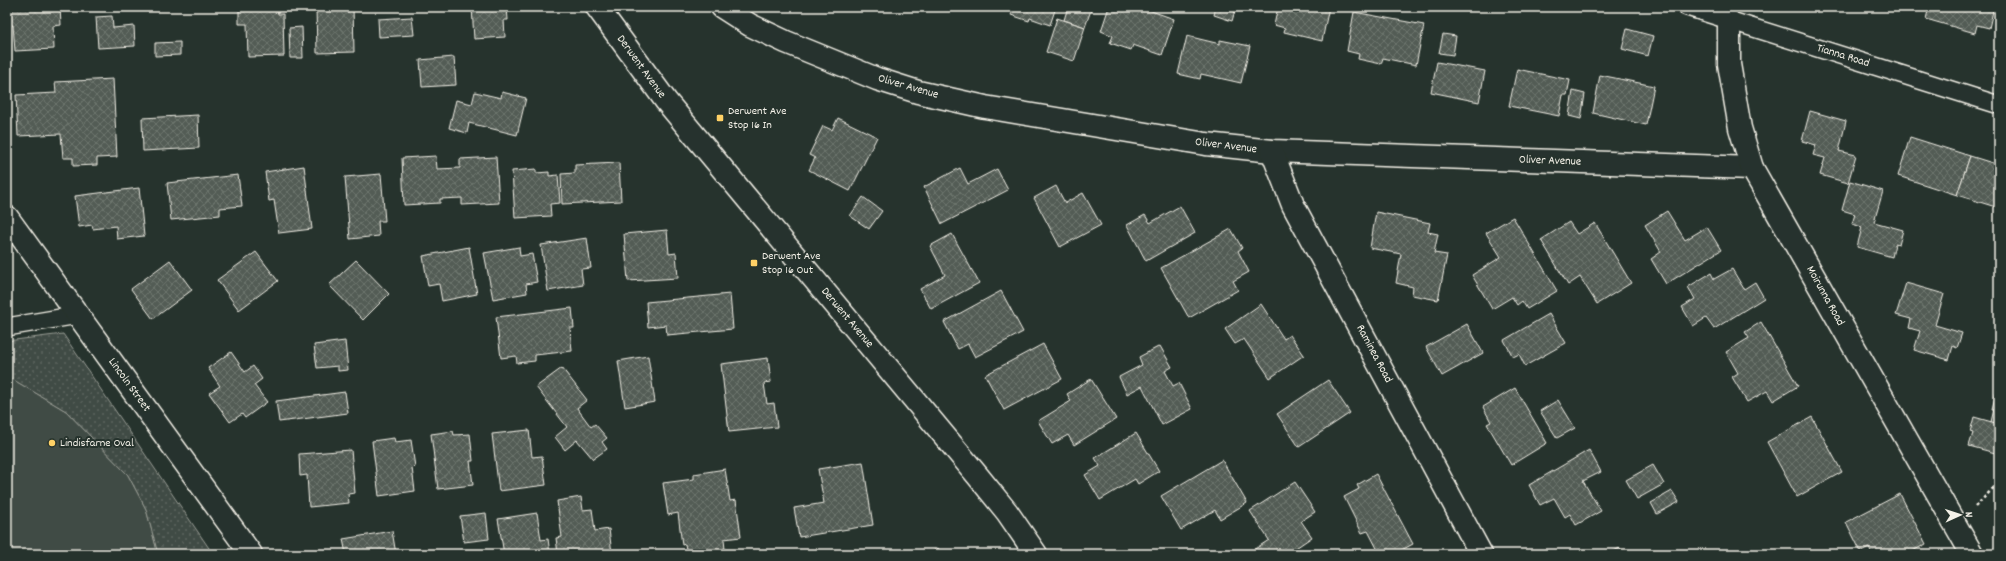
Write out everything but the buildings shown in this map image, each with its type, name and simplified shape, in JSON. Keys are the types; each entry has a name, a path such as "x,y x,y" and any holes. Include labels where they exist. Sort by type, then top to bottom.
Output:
{"street":[{"name":"Derwent Avenue","path":"597,7 666,101 977,475 1007,512 1036,554"},
{"name":"Oliver Avenue","path":"722,7 750,25 786,42 877,78 918,92 985,107 1206,144 1272,151 1752,168"},
{"name":"Moirunna Road","path":"1729,21 1729,64 1740,128 1752,168 1962,545"},
{"name":"Raminea Road","path":"1272,151 1293,205 1481,554"},
{"name":"Lincoln Street","path":"7,217 251,554"}],"lane":[{"name":"Tianna Road","path":"1687,7 1999,105"},
{"path":"7,327 78,315"}],"path":[{"path":"1962,545 1999,482"}],"shaded area":[{"path":"63,334 213,554 158,554 146,509 128,475 66,411 7,376 7,341"},
{"name":"Lindisfarne Oval","path":"7,376 66,411 128,475 146,509 158,554 7,554"}],"place":[{"name":"Derwent Ave Stop 16 In","path":"720,118"},
{"name":"Derwent Ave Stop 16 Out","path":"754,263"},
{"name":"Lindisfarne Oval","path":"52,443"}]}
